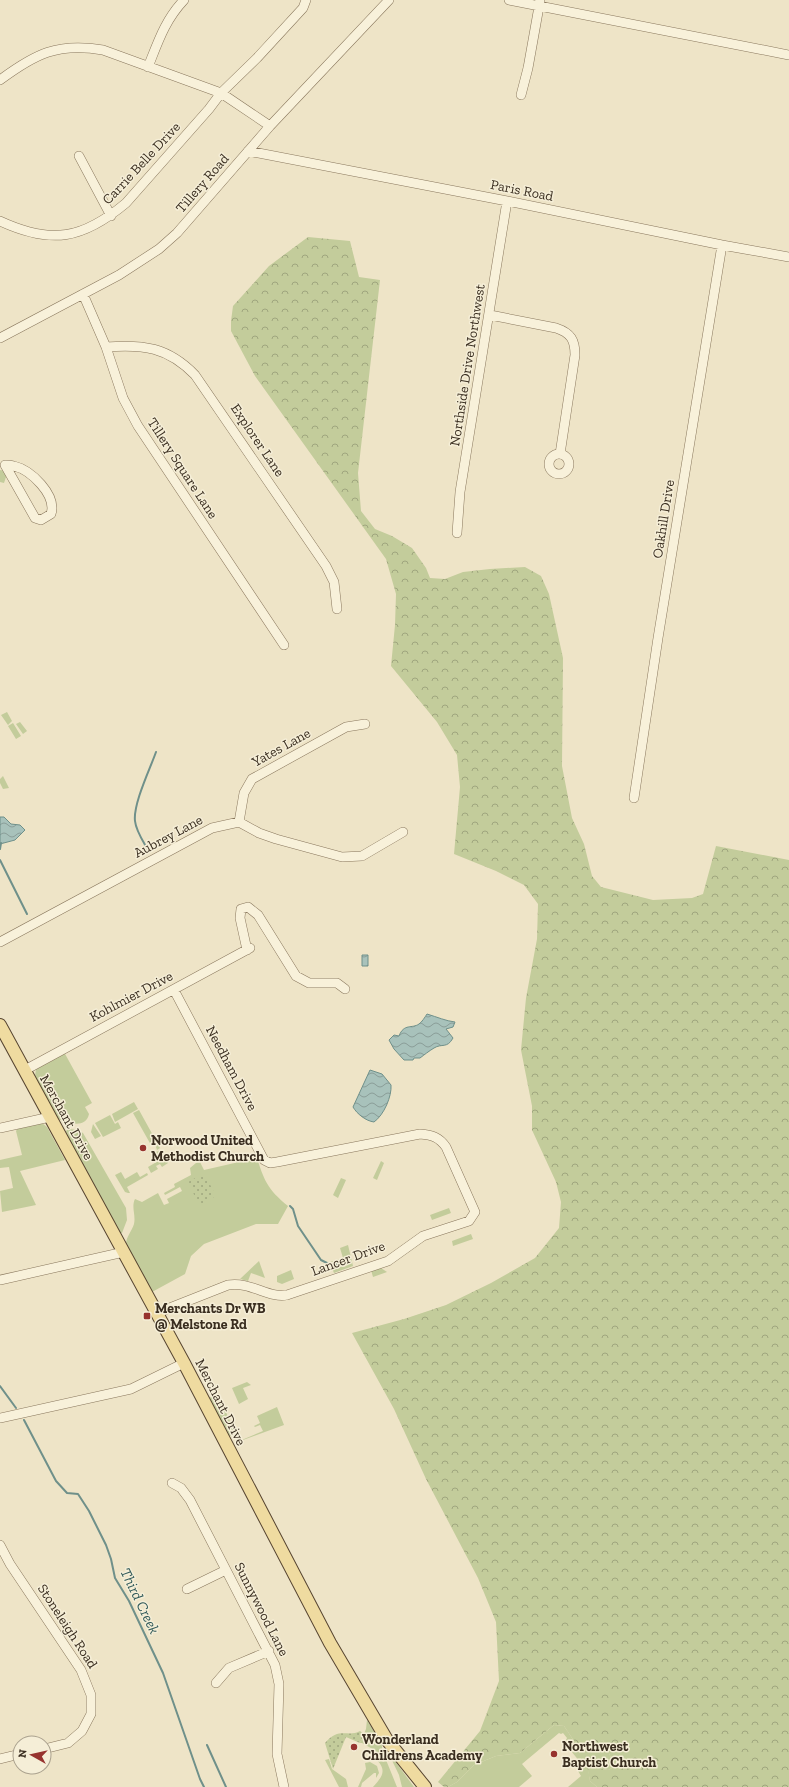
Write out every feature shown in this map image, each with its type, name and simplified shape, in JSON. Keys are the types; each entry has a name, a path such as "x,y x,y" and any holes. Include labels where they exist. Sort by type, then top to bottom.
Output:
{"main road":[{"name":"Merchant Drive","path":"0,1025 184,1363 337,1655 388,1740 425,1787"}],"street":[{"path":"148,67 172,12 184,0"},
{"name":"Carrie Belle Drive","path":"0,221 16,229 37,235 54,236 73,234 93,226 111,216 126,203 209,109 221,93 257,58 303,8 306,0"},
{"name":"Tillery Road","path":"0,338 130,268 159,249 177,233 270,126 389,0"},
{"path":"509,0 539,3 789,55"},
{"path":"521,95 528,68 539,3"},
{"path":"0,80 19,66 50,50 67,47 83,47 102,50 221,93 270,126"},
{"name":"Paris Road","path":"248,151 789,257"},
{"path":"79,156 111,216"},
{"name":"Northside Drive Northwest","path":"456,533 460,492 490,315 507,201"},
{"name":"Oakhill Drive","path":"634,798 658,638 722,245"},
{"name":"Tillery Square Lane","path":"83,294 106,347 123,398 143,435 284,645"},
{"path":"490,315 556,328 566,331 572,337 575,344 575,355 560,454"},
{"name":"Explorer Lane","path":"106,347 128,346 153,348 176,358 195,375 326,566 334,582 337,594 337,609"},
{"path":"2,464 14,466 24,470 42,485 52,504 51,514 41,520 36,518 2,464"},
{"name":"Yates Lane","path":"239,822 244,793 252,779 346,727 365,724"},
{"path":"239,822 259,833 276,839 342,857 362,856 403,832"},
{"name":"Aubrey Lane","path":"0,942 212,828 239,822"},
{"name":"Kohlmier Drive","path":"25,1070 249,949 240,918 241,909 248,907 258,915 296,976 309,983 337,983 345,989"},
{"name":"Needham Drive","path":"174,990 264,1160"},
{"path":"0,1128 50,1117"},
{"name":"Lancer Drive","path":"157,1313 228,1285 238,1283 278,1296 287,1295 388,1261 423,1236 468,1221 475,1212 446,1147 441,1140 434,1136 420,1134 277,1162 270,1163 264,1160"},
{"path":"0,1280 124,1252"},
{"path":"0,1418 128,1390 184,1363"},
{"name":"Sunnywood Lane","path":"172,1483 183,1491 190,1500 269,1651 278,1675 280,1684 277,1754 284,1787"},
{"name":"Stoneleigh Road","path":"0,1545 10,1564 81,1670 91,1694 91,1714 82,1731 68,1743 52,1747"},
{"path":"187,1589 226,1570"},
{"path":"216,1683 230,1668 269,1651"},
{"path":"0,1759 12,1756"}],"green space":[{"path":"308,237 350,241 359,277 380,280 358,473 361,511 375,529 392,536 412,548 426,568 430,578 445,579 463,572 525,567 541,576 549,594 563,658 562,766 572,818 584,844 592,876 601,887 653,900 692,898 703,894 716,846 789,860 789,1787 597,1787 590,1781 586,1761 598,1763 602,1769 608,1770 612,1768 612,1760 603,1740 584,1749 578,1747 564,1726 554,1725 520,1753 496,1756 474,1765 457,1782 448,1787 444,1787 438,1782 480,1731 499,1681 496,1622 478,1578 426,1479 394,1409 352,1333 404,1319 446,1305 491,1283 535,1258 559,1228 561,1202 556,1182 532,1130 532,1106 521,1050 526,998 537,939 538,904 524,885 496,871 454,854 460,787 457,755 437,722 391,666 396,594 386,559 255,376 231,331 233,306 269,266"},
{"path":"0,470 6,471 7,474 4,483 0,482"},
{"path":"7,712 12,721 8,725 1,715"},
{"path":"20,722 27,731 23,734 16,724"},
{"path":"13,723 21,736 16,739 8,726"},
{"path":"3,776 9,788 3,789 0,783 0,779"},
{"path":"64,1052 92,1103 85,1107 89,1114 87,1119 81,1123 76,1124 58,1119 35,1076 36,1069"},
{"path":"134,1102 138,1109 115,1122 112,1114"},
{"path":"139,1110 160,1148 157,1150 155,1144 151,1145 133,1113"},
{"path":"110,1115 115,1124 118,1122 121,1128 103,1137 95,1123"},
{"path":"42,1123 47,1127 65,1160 20,1171 36,1205 2,1212 0,1191 13,1188 9,1167 0,1168 0,1160 22,1155 16,1131 18,1128"},
{"path":"93,1124 101,1136 95,1139 91,1132"},
{"path":"68,1129 78,1130 83,1133 126,1208 127,1220 122,1233 120,1233 65,1132"},
{"path":"161,1150 168,1163 162,1167 160,1164 156,1166 158,1169 151,1173 148,1167 160,1160 156,1152"},
{"path":"256,1155 267,1184 288,1206 278,1224 256,1224 204,1244 191,1256 185,1274 152,1292 126,1244 134,1224 133,1205 135,1199 142,1202 158,1193 164,1205 169,1203 167,1199 182,1191 180,1187 165,1195 164,1193 175,1187 174,1184 191,1175 190,1168 196,1163 200,1162 204,1170 239,1162"},
{"path":"381,1161 384,1163 377,1180 373,1178"},
{"path":"121,1172 125,1179 137,1172 140,1177 147,1173 148,1175 127,1187 130,1193 128,1193 125,1192 115,1175"},
{"path":"204,1173 216,1196 199,1205 188,1182"},
{"path":"341,1178 346,1180 338,1198 333,1195"},
{"path":"449,1208 451,1213 432,1220 430,1215"},
{"path":"471,1234 473,1239 453,1246 452,1241"},
{"path":"348,1245 353,1266 334,1273 331,1266 344,1267 348,1265 348,1263 343,1261 330,1262 343,1258 340,1248"},
{"path":"259,1261 265,1278 251,1273 248,1281 240,1279"},
{"path":"381,1268 387,1272 373,1277 371,1270"},
{"path":"291,1270 294,1279 282,1284 277,1282 277,1276"},
{"path":"247,1382 251,1385 243,1388 248,1399 239,1404 232,1388"},
{"path":"215,1395 220,1399 234,1430 232,1436 229,1436 209,1398"},
{"path":"277,1407 284,1425 232,1444 263,1431 260,1425 254,1426 260,1423 257,1416"},
{"path":"367,1720 382,1743 382,1750 397,1787 373,1787 382,1775 382,1769 381,1765 374,1757 376,1751 360,1743 366,1729"},
{"path":"554,1725 564,1726 578,1747 603,1740 612,1760 612,1768 608,1770 602,1769 598,1763 587,1761 590,1781 597,1787 568,1787 581,1776 575,1766 580,1762 567,1746 569,1744 566,1740 567,1738 563,1733 559,1733 522,1764 532,1776 519,1787 448,1787 457,1782 474,1765 496,1756 520,1753"},
{"path":"360,1731 364,1734 360,1743 346,1737 333,1769 325,1743 335,1735 356,1733"},
{"path":"387,1750 414,1787 402,1787 399,1775"},
{"path":"329,1759 332,1769 346,1779 348,1787 339,1787 325,1760"},
{"path":"370,1762 377,1766 379,1773 376,1778 376,1773 374,1773 362,1783 361,1787 358,1787 366,1769 365,1763"}],"water":[{"path":"0,817 4,817 11,824 20,825 25,830 15,840 0,844"},
{"path":"362,955 368,955 368,966 362,966"},
{"path":"427,1014 455,1022 453,1027 446,1029 453,1038 449,1044 434,1048 420,1058 404,1060 394,1049 389,1040 394,1035 399,1036 403,1029 419,1024"},
{"path":"370,1070 382,1074 391,1085 387,1105 378,1119 374,1122 362,1117 353,1107"}],"waterway":[{"path":"148,850 137,828 135,814 142,786 156,752"},
{"path":"0,849 1,843"},
{"path":"0,860 27,914"},
{"path":"290,1206 293,1209 298,1226 321,1260 329,1264 347,1264"},
{"name":"Third Creek","path":"0,1386 16,1408"},
{"name":"Third Creek","path":"24,1420 56,1481 67,1493 78,1494 89,1511 106,1545 115,1578 129,1601 163,1673 204,1787"},
{"path":"207,1745 226,1787"}],"place":[{"name":"Norwood United Methodist Church","path":"143,1148"},
{"name":"Merchants Dr WB @ Melstone Rd","path":"147,1316"},
{"name":"Wonderland Childrens Academy","path":"354,1747"},
{"name":"Northwest Baptist Church","path":"554,1754"}]}
